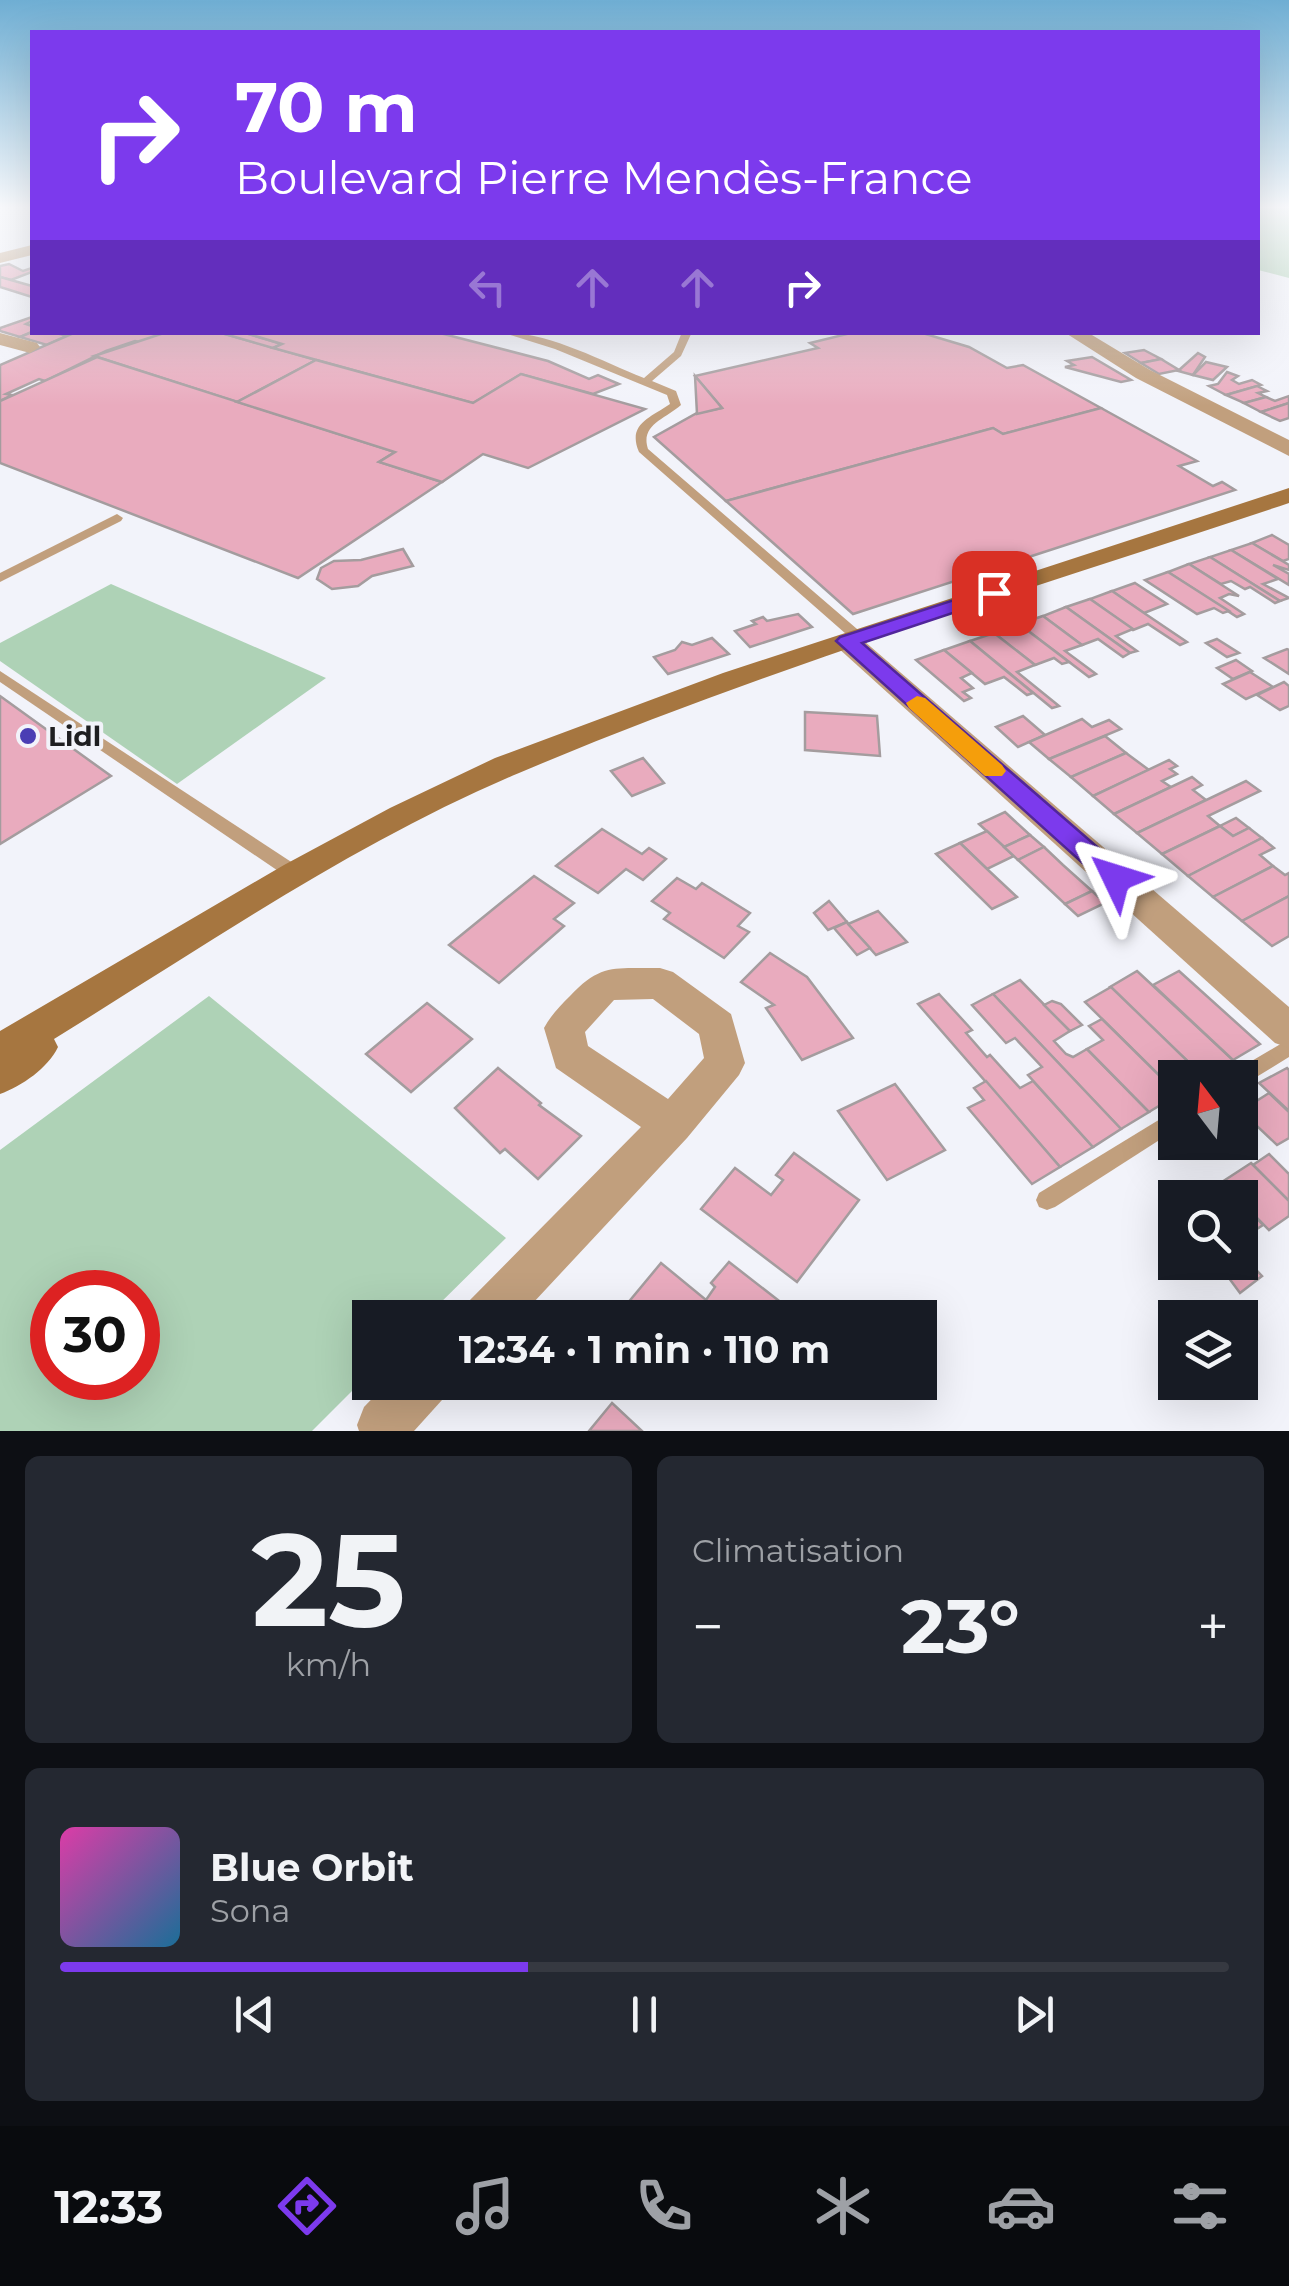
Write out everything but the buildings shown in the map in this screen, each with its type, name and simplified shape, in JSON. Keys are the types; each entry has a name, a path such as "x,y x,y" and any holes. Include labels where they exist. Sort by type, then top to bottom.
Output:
{"street":[{"path":"1077,335 1143,374 1289,449"},
{"path":"0,339 30,347"},
{"path":"0,1051 296,874 429,802 550,748 652,708 853,639 1289,495"},
{"path":"853,639 1289,1030"},
{"path":"0,1076 220,918"},
{"path":"503,1300 672,1124"},
{"path":"388,1431 382,1426 407,1400"}],"lane":[{"path":"515,335 558,347 672,394 676,406 642,429 639,438 644,450 853,639"},
{"path":"646,381 685,346 684,335"},
{"path":"0,578 117,518"},
{"path":"0,675 296,874"},
{"path":"1258,1066 1289,1046"},
{"path":"1047,1200 1158,1130"}],"green space":[{"path":"111,584 326,678 177,784 0,661 0,643"},
{"path":"209,996 506,1238 443,1300 352,1300 352,1391 312,1431 0,1431 0,1150"}],"slow traffic":[{"path":"917,703 994,771"}],"place":[{"name":"Lidl","path":"28,736"}],"route":[{"path":"994,593 847,641 1116,878"}]}
